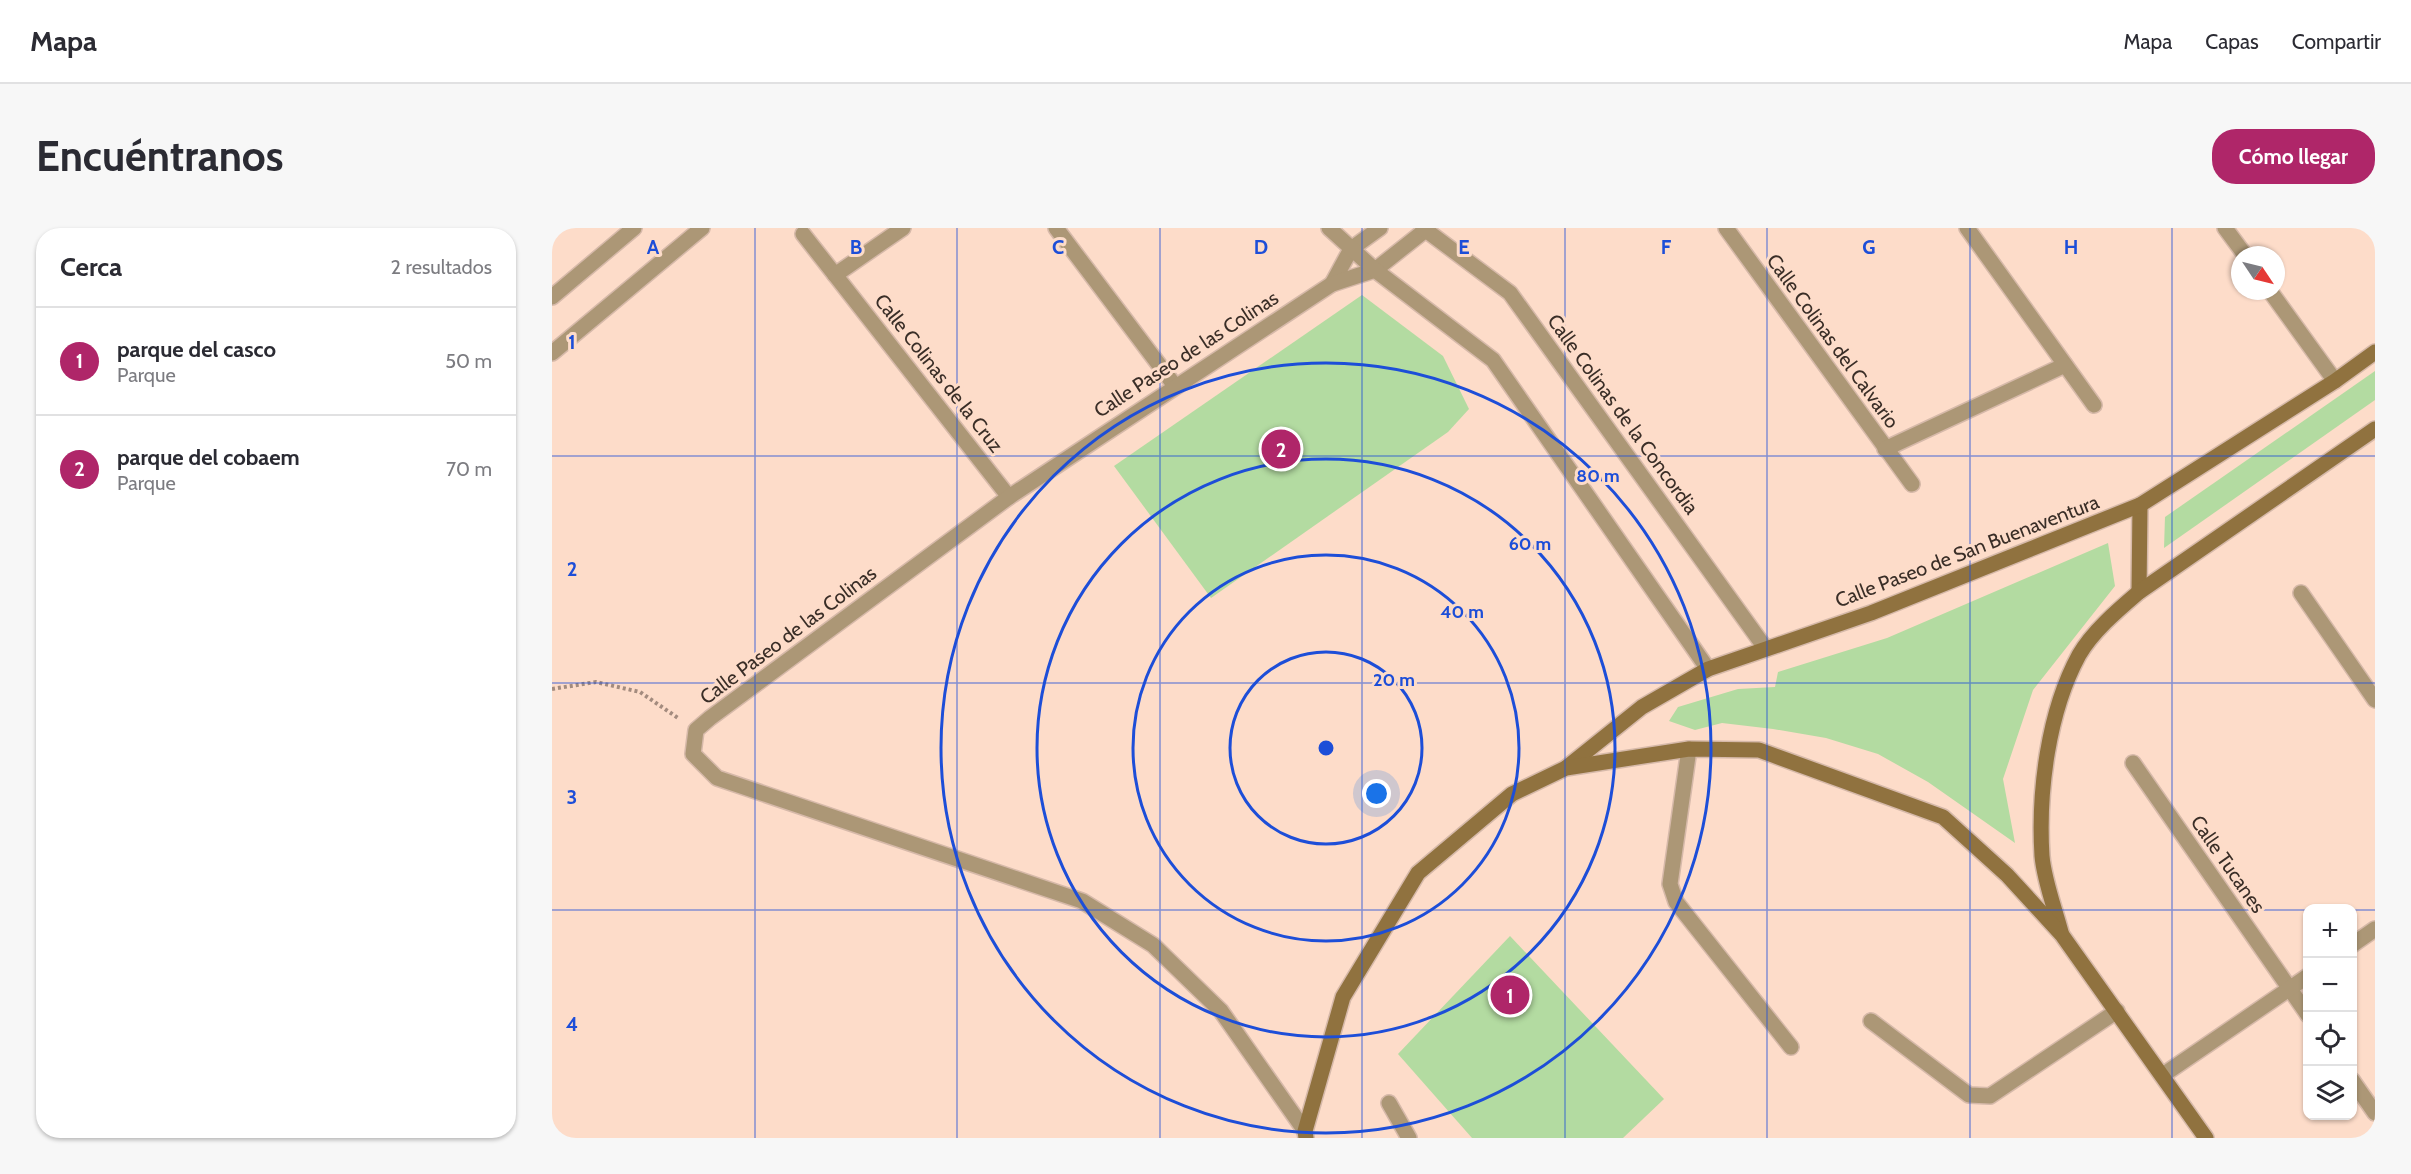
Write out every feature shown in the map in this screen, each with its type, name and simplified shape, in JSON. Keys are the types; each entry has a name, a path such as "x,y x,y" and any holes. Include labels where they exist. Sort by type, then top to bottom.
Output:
{"main road":[{"name":"Calle Paseo de San Buenaventura","path":"1306,1135 1343,998 1418,873 1512,795 1566,768 1642,707 1708,669 1871,613 2140,505 2335,381 2375,352"},
{"name":"Calle Paseo de San Buenaventura","path":"2062,935 2042,858 2043,785 2057,705 2080,654 2113,614 2139,592 2375,429"},
{"path":"2139,592 2140,505"},
{"name":"Calle Paseo de San Buenaventura","path":"1566,768 1689,749 1759,750 1943,818 2007,875 2062,935 2206,1138"}],"street":[{"path":"552,297 634,228"},
{"path":"552,353 702,228"},
{"path":"835,275 903,228"},
{"path":"1056,228 1175,386"},
{"path":"1329,228 1375,270 1493,360 1708,669"},
{"name":"Calle Paseo de las Colinas","path":"1332,284 1351,249 1380,228"},
{"name":"Calle Colinas del Calvario","path":"1726,228 1912,484"},
{"path":"1967,228 2094,405"},
{"path":"2225,228 2238,246"},
{"name":"Calle Paseo de las Colinas","path":"1306,1135 1221,1011 1153,945 1082,901 717,778 693,754 696,730 1009,497 1332,284 1375,270 1425,229"},
{"name":"Calle Colinas de la Concordia","path":"1425,229 1510,293 1766,649"},
{"name":"Calle Colinas de la Cruz","path":"802,234 1009,497"},
{"path":"2276,300 2335,381"},
{"name":"Calle Colinas del Calvario","path":"1885,449 2065,364"},
{"path":"2301,593 2375,700"},
{"path":"1689,749 1670,884 1676,902 1791,1047"},
{"name":"Calle Tucanes","path":"2133,763 2305,1012"},
{"path":"2357,942 2375,929"},
{"path":"2163,1075 2303,979"},
{"path":"1871,1021 1969,1095 1990,1095 2117,1011"},
{"path":"2357,1087 2375,1113"},
{"path":"1389,1103 1409,1138"}],"path":[{"path":"552,689 596,682 640,692 696,730"}],"green space":[{"path":"1362,295 1443,356 1469,409 1448,432 1211,598 1114,466"},
{"path":"2375,371 2375,400 2164,548 2165,517"},
{"path":"2108,543 2115,586 2033,690 2003,779 2015,843 1928,782 1878,754 1826,738 1773,729 1722,723 1695,730 1669,721 1678,707 1738,689 1775,687 1778,672 1887,638"},
{"path":"1510,936 1664,1099 1623,1138 1472,1138 1398,1054"}],"place":[{"name":"parque del cobaem","path":"1281,449"},
{"name":"parque del casco","path":"1510,995"}]}
